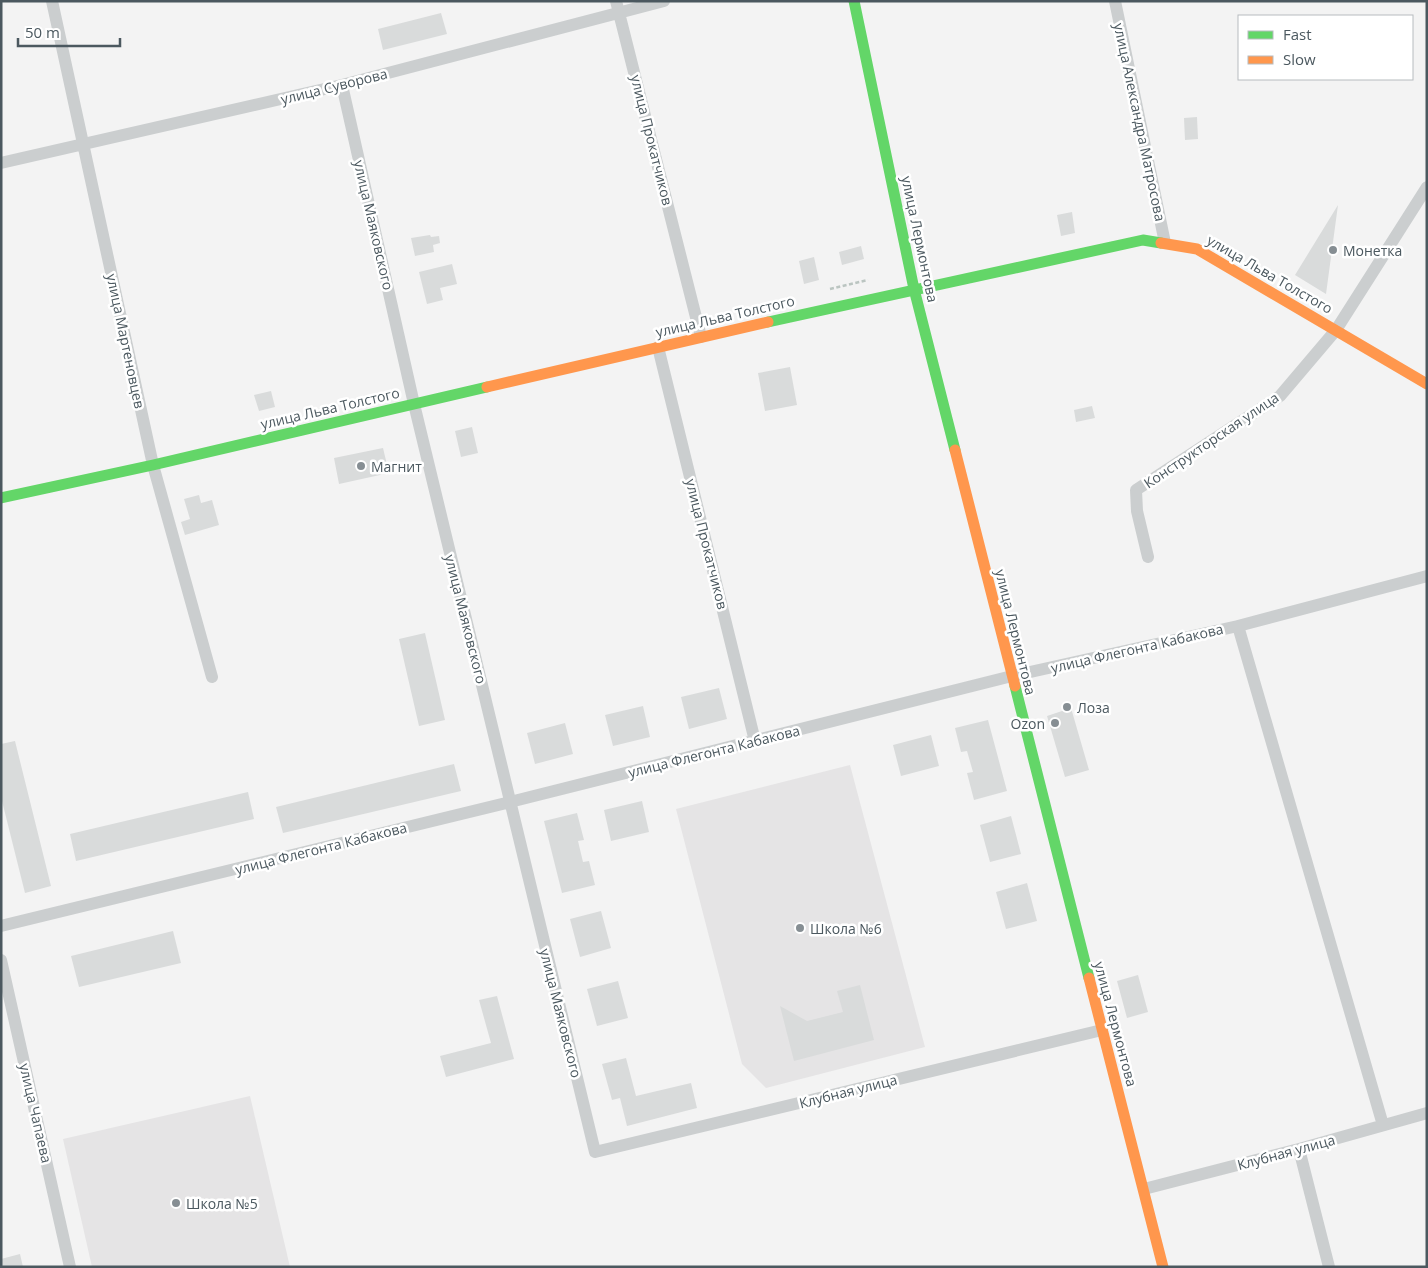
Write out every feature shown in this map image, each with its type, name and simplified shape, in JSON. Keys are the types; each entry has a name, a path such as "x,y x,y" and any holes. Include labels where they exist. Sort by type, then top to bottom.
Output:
{"main road":[{"name":"улица Лермонтова","path":"854,1 914,289 1163,1267"},
{"name":"улица Льва Толстого","path":"1,498 152,465 701,337 1143,240 1165,242 1197,249 1427,384"}],"street":[{"name":"улица Мартеновцев","path":"52,1 152,465 212,677"},
{"name":"улица Суворова","path":"1,163 342,85 618,7 664,1"},
{"name":"улица Александра Матросова","path":"1115,1 1165,242"},
{"name":"улица Прокатчиков","path":"618,7 701,337"},
{"name":"улица Маяковского","path":"342,85 414,404 595,1152"},
{"name":"Конструкторская улица","path":"1148,557 1137,512 1136,490 1280,396 1336,330 1427,187"},
{"name":"улица Прокатчиков","path":"658,347 755,741"},
{"name":"улица Флегонта Кабакова","path":"1,926 510,802 1012,676 1238,626 1427,576"},
{"path":"1238,626 1383,1125"},
{"name":"улица Чапаева","path":"1,960 70,1267"},
{"name":"Клубная улица","path":"595,1152 1102,1030"},
{"name":"Клубная улица","path":"1144,1188 1299,1149 1427,1113"},
{"path":"1299,1149 1329,1267"}],"shaded area":[{"name":"Школа №6","path":"850,765 925,1047 766,1088 742,1064 676,809"},
{"name":"Школа №5","path":"250,1096 290,1267 92,1267 63,1139"}],"building":[{"path":"441,13 447,34 383,50 378,29"},
{"path":"1197,117 1198,139 1185,140 1184,118"},
{"path":"1338,205 1326,294 1295,275"},
{"path":"1072,212 1075,233 1061,236 1057,215"},
{"path":"430,235 431,237 439,236 440,243 433,245 434,252 415,256 411,238"},
{"path":"861,246 864,259 842,265 839,252"},
{"path":"814,257 819,280 804,284 799,261"},
{"path":"452,264 457,284 440,288 443,300 427,304 419,272"},
{"path":"790,367 797,405 765,411 758,373"},
{"path":"271,391 275,407 259,411 254,395"},
{"path":"1092,406 1095,418 1076,422 1074,410"},
{"path":"472,427 478,453 461,457 455,431"},
{"name":"Магнит","path":"383,448 389,473 339,484 334,458"},
{"path":"199,495 201,503 212,500 219,525 185,535 181,522 190,519 184,499"},
{"path":"425,633 445,720 419,726 399,639"},
{"path":"719,688 727,719 689,729 681,697"},
{"path":"643,706 650,737 613,746 605,715"},
{"path":"1071,708 1089,770 1065,777 1047,716"},
{"path":"988,720 1007,791 974,800 967,773 973,772 967,751 961,752 955,728"},
{"path":"565,723 573,754 535,764 527,733"},
{"path":"931,735 939,766 901,776 893,745"},
{"path":"15,741 51,886 25,893 1,797 1,744"},
{"path":"454,764 461,791 283,833 276,807"},
{"path":"248,792 254,819 76,861 70,834"},
{"path":"642,801 649,832 611,841 604,810"},
{"path":"577,813 584,840 578,841 583,862 589,861 595,885 562,893 544,821"},
{"path":"1011,816 1021,854 990,862 980,825"},
{"path":"1027,883 1037,921 1006,929 996,892"},
{"path":"601,911 611,948 580,957 570,919"},
{"path":"173,931 181,963 79,987 71,956"},
{"path":"1138,975 1148,1012 1127,1018 1117,981"},
{"path":"618,981 628,1018 597,1026 587,989"},
{"path":"860,985 874,1040 794,1061 780,1006 807,1021 843,1012 837,991"},
{"path":"497,996 514,1059 446,1077 440,1056 491,1043 479,1000"},
{"path":"626,1058 636,1096 691,1083 697,1108 627,1126 620,1098 612,1100 602,1064"},
{"path":"20,1254 23,1267 1,1267 1,1259"}],"traffic: fast":[{"path":"854,1 914,289 955,450"},
{"path":"768,322 1143,240 1161,243"},
{"path":"1,498 153,465 487,387"},
{"path":"1015,686 1089,978"}],"traffic: slow":[{"path":"1161,243 1197,249 1427,384"},
{"path":"487,387 768,322"},
{"path":"955,450 1015,686"},
{"path":"1089,978 1163,1267"}],"place":[{"name":"Монетка","path":"1333,250"},
{"name":"Магнит","path":"361,466"},
{"name":"Лоза","path":"1067,707"},
{"name":"Ozon","path":"1055,723"},
{"name":"Школа №6","path":"800,928"},
{"name":"Школа №5","path":"176,1203"}]}
